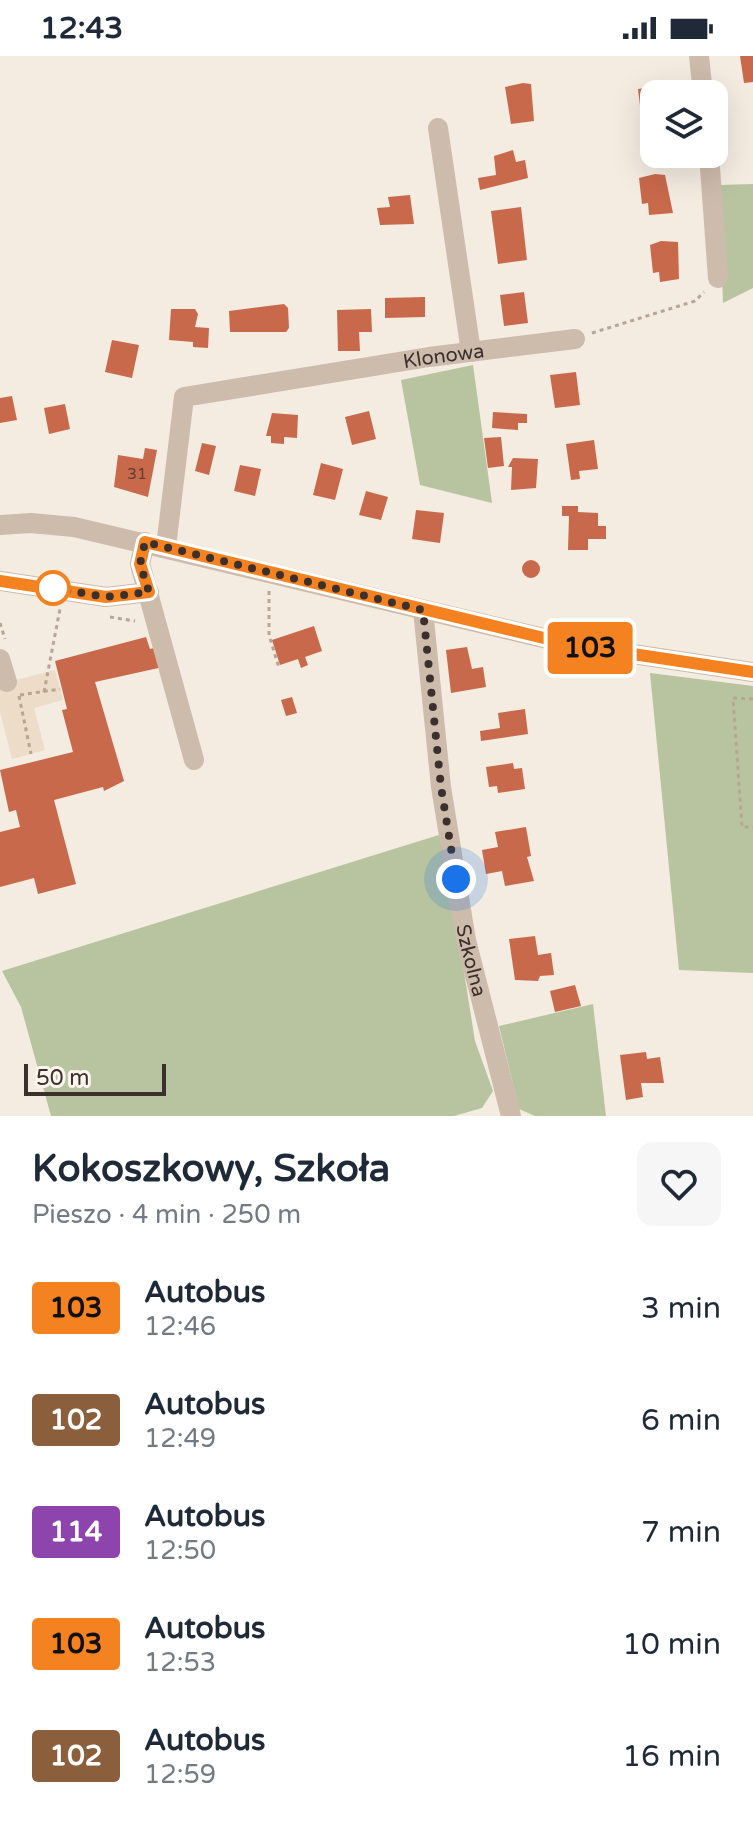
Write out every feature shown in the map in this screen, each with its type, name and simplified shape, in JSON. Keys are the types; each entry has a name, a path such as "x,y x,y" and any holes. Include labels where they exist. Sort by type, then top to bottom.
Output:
{"street":[{"path":"699,56 702,80"},
{"path":"438,128 471,352"},
{"path":"710,168 718,278"},
{"name":"Klonowa","path":"166,547 184,397 471,352 575,339"},
{"path":"0,525 31,523 74,527 587,647 753,672"},
{"path":"145,542 140,564 194,760"},
{"path":"0,581 106,597 149,592"},
{"name":"Szkolna","path":"423,610 441,787 466,940 511,1116"},
{"path":"0,659 13,688"}],"path":[{"path":"575,339 695,301 718,278"},
{"path":"270,583 269,635 279,668"},
{"path":"44,692 60,609"},
{"path":"13,688 44,692 60,689"},
{"path":"753,699 733,698 742,827 753,827"}],"green space":[{"path":"753,184 753,288 723,303 719,185"},
{"path":"473,365 492,503 420,485 401,380"},
{"path":"650,673 753,686 753,973 679,970"},
{"path":"442,834 475,1041 493,1091 482,1108 454,1116 51,1116 21,1007 2,971"},
{"path":"593,1004 606,1116 535,1116 519,1109 499,1026"}],"shaded area":[{"path":"55,670 63,700 34,708 45,750 12,759 0,712 0,684"}],"building":[{"path":"740,56 753,56 753,82 744,83"},
{"path":"531,84 534,121 511,124 505,87"},
{"path":"513,150 516,162 525,160 528,178 480,190 478,178 496,175 494,156"},
{"path":"665,175 673,213 649,215 648,203 642,204 639,178"},
{"path":"410,195 414,224 380,225 377,208 390,207 388,197"},
{"path":"521,207 527,260 498,264 491,211"},
{"path":"661,241 678,242 679,279 660,282 659,272 653,273 650,245"},
{"path":"524,292 528,323 504,326 500,295"},
{"path":"425,297 425,317 385,318 385,298"},
{"path":"284,304 288,308 289,328 286,332 230,332 229,311"},
{"path":"171,309 195,309 198,314 195,327 209,328 208,348 193,347 193,342 169,340"},
{"path":"371,309 372,332 359,332 360,351 338,351 337,310"},
{"path":"112,340 139,345 132,378 105,372"},
{"path":"576,372 580,405 555,408 550,375"},
{"path":"12,396 17,420 0,423 0,398"},
{"path":"65,404 70,429 49,434 44,408"},
{"path":"369,411 376,439 352,445 345,417"},
{"path":"493,412 527,414 527,423 518,423 518,430 492,428"},
{"path":"272,413 298,415 297,438 284,437 284,444 271,443 271,436 266,436"},
{"path":"501,437 504,466 488,468 484,438"},
{"path":"594,440 598,469 579,471 580,479 571,480 566,444"},
{"path":"202,443 216,446 209,475 195,471"},
{"path":"145,448 157,450 148,497 114,487 118,455 143,459"},
{"path":"513,458 538,459 536,488 511,490 512,467 508,467"},
{"path":"321,463 343,469 335,500 313,495"},
{"path":"240,465 261,469 255,496 234,491"},
{"path":"366,491 388,497 381,520 359,515"},
{"path":"562,506 578,506 578,512 598,513 598,526 606,526 606,539 588,539 588,550 568,550 569,516 562,516"},
{"path":"416,510 444,513 440,543 412,539"},
{"path":"527,560 535,560 540,569 538,576 527,578 522,573 522,565"},
{"path":"314,626 322,651 305,657 308,665 301,668 298,659 280,665 272,640"},
{"path":"146,637 150,649 158,647 163,667 95,682 124,781 104,791 103,787 54,800 76,884 38,894 34,878 0,887 0,832 20,827 16,810 9,812 0,770 73,752 62,710 67,709 55,661"},
{"path":"467,647 472,669 483,667 486,687 451,693 446,650"},
{"path":"292,697 297,713 286,716 281,700"},
{"path":"525,709 528,734 481,741 480,731 500,728 498,713"},
{"path":"513,763 514,769 522,768 525,789 498,793 497,786 489,787 486,767"},
{"path":"526,827 531,856 527,857 534,881 505,886 502,871 486,874 482,850 498,847 495,832"},
{"path":"535,936 538,955 551,953 554,975 540,976 538,981 515,980 509,939"},
{"path":"575,985 581,1006 555,1012 550,991"},
{"path":"646,1052 647,1059 660,1057 664,1083 641,1083 643,1097 626,1100 620,1055"}],"bus line":[{"name":"103","path":"0,581 106,597 149,592 140,564 145,542 573,645 753,672"}],"route":[{"path":"53,588 106,597 149,592 140,564 145,542 423,610 421,619 441,787 456,879"}]}
